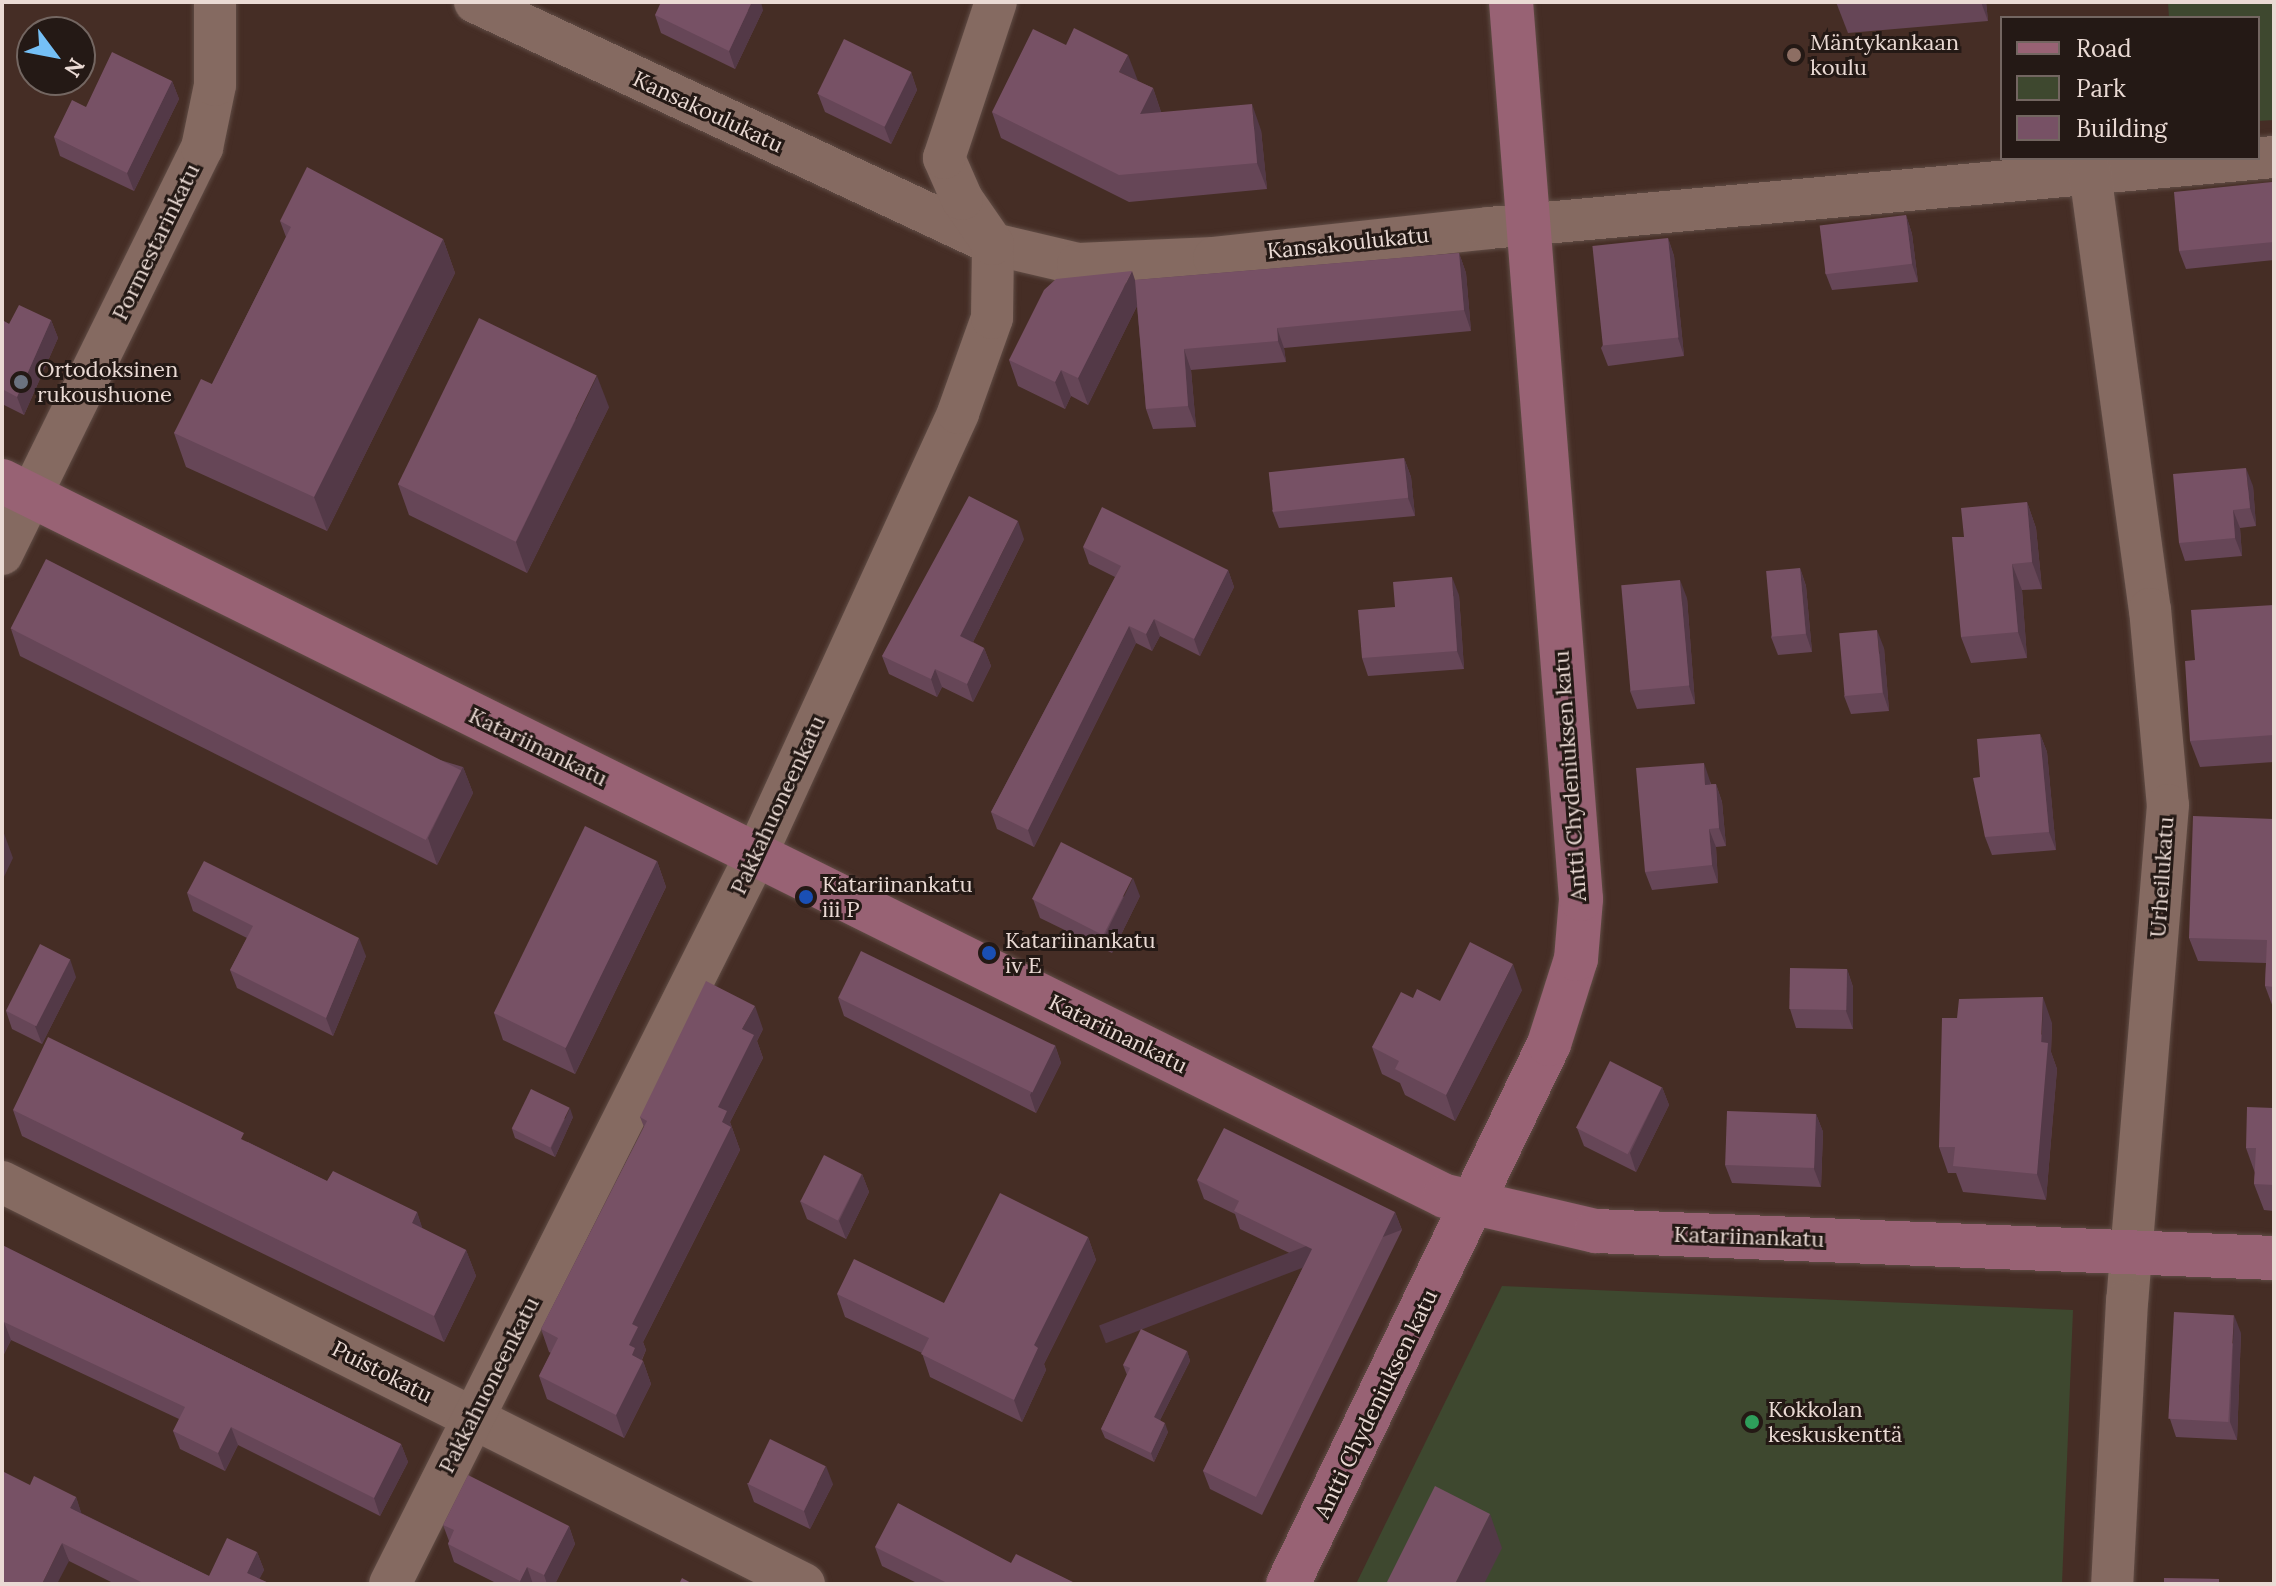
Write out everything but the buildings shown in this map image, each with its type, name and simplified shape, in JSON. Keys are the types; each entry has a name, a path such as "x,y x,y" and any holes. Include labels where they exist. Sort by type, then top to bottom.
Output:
{"street":[{"name":"Pormestarinkatu","path":"2,554 16,488 202,148 215,85 215,2"},
{"name":"Kansakoulukatu","path":"475,2 993,244 1078,264 1214,258 2240,160"},
{"path":"993,244 962,199 944,158 996,2"},
{"name":"Antti Chydeniuksen katu","path":"1288,1584 1473,1203 1564,1006 1576,959 1581,899 1526,226 1525,140 1511,2"},
{"name":"Urheilukatu","path":"2090,173 2150,609 2168,805 2132,1252 2112,1584"},
{"name":"Pakkahuoneenkatu","path":"390,1584 756,855 958,413 992,318 993,244"},
{"name":"Katariinankatu","path":"16,488 1445,1196 1596,1231 2274,1258"},
{"name":"Puistokatu","path":"2,1182 804,1584"}],"green space":[{"path":"2168,2 2274,2 2274,120 2260,121 2260,16 2169,16"},
{"name":"Kokkolan keskuskenttä","path":"1502,1286 2073,1310 2062,1584 1356,1584"}],"place":[{"name":"Mäntykankaan koulu","path":"1794,55"},
{"name":"Ortodoksinen rukoushuone","path":"21,382"},
{"name":"Katariinankatu iii P","path":"806,897"},
{"name":"Katariinankatu iv E","path":"989,953"},
{"name":"Kokkolan keskuskenttä","path":"1752,1422"}]}
